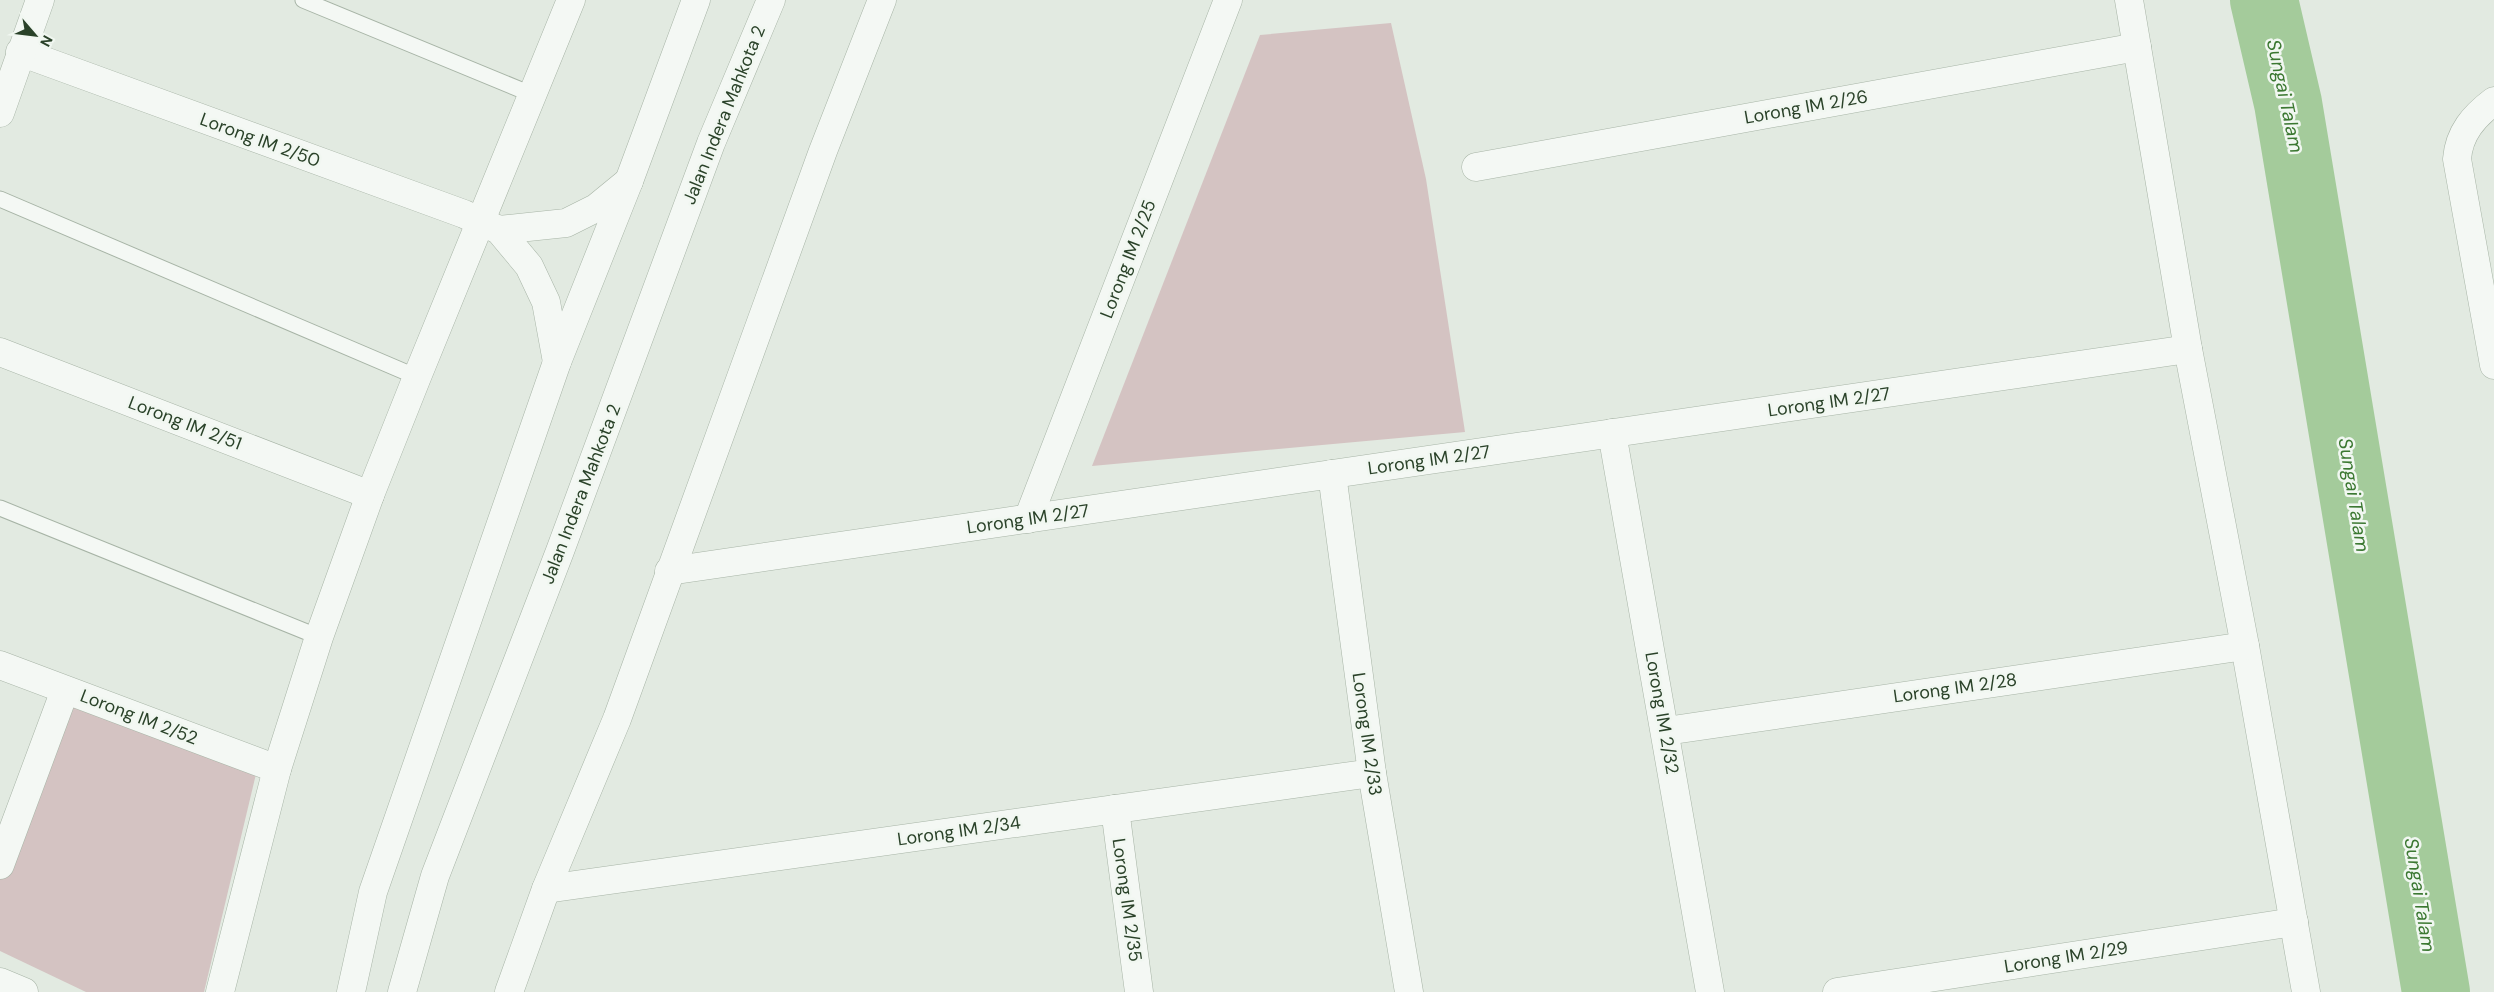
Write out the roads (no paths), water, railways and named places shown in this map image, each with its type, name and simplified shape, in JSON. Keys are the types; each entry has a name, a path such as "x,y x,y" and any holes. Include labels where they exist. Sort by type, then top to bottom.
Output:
{"street":[{"path":"0,113 20,52 40,0"},
{"path":"220,992 277,769 319,637 370,495 417,377 490,225 531,94 571,0"},
{"path":"351,992 373,892 557,362 629,181 696,0"},
{"name":"Jalan Indera Mahkota 2","path":"402,992 435,876 560,550 711,143 771,0"},
{"path":"509,992 546,889 617,718 823,151 882,0"},
{"name":"Lorong IM 2/25","path":"1028,519 1228,0"},
{"path":"2130,0 2188,349 2245,646 2306,992"},
{"name":"Lorong IM 2/26","path":"1476,167 2137,47"},
{"name":"Lorong IM 2/50","path":"20,52 490,225"},
{"path":"2485,108 2458,145 2457,159 2494,365"},
{"path":"490,225 566,223 596,208 629,181"},
{"path":"490,225 529,266 539,284 546,302 557,362"},
{"name":"Lorong IM 2/27","path":"669,571 2188,349"},
{"name":"Lorong IM 2/51","path":"0,352 370,495"},
{"name":"Lorong IM 2/32","path":"1612,433 1666,731 1710,992"},
{"name":"Lorong IM 2/33","path":"1332,474 1372,773 1409,992"},
{"name":"Lorong IM 2/28","path":"1666,731 2245,646"},
{"name":"Lorong IM 2/52","path":"0,665 277,769"},
{"path":"0,865 7,825 66,690"},
{"name":"Lorong IM 2/34","path":"546,889 1372,773"},
{"name":"Lorong IM 2/35","path":"1114,809 1139,992"},
{"name":"Lorong IM 2/29","path":"1837,992 2294,922"},
{"path":"0,982 24,992"}],"lane":[{"path":"303,0 531,94"},
{"path":"0,199 417,377"},
{"path":"0,508 319,637"}],"waterway":[{"name":"Sungai Talam","path":"2264,0 2288,103 2436,992"}]}
